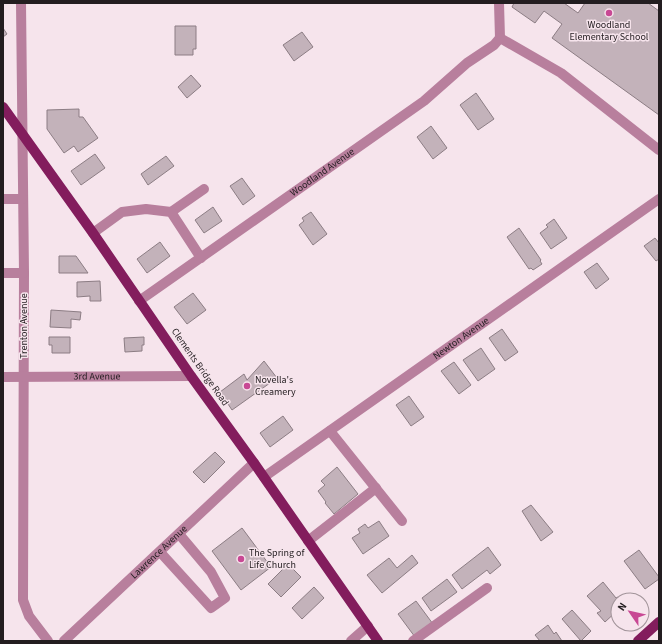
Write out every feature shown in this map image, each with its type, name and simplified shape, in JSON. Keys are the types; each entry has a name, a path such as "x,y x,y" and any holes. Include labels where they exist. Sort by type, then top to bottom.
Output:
{"main road":[{"name":"Clements Bridge Road","path":"3,107 378,641"},
{"path":"642,640 659,622"}],"street":[{"name":"Trenton Avenue","path":"22,3 24,273 22,600 29,616 48,641"},
{"path":"499,3 500,38 561,73 659,150"},
{"name":"Woodland Avenue","path":"139,301 424,101 467,63 494,45 500,38"},
{"path":"92,233 122,212 146,209 171,212 204,189"},
{"path":"3,199 23,199"},
{"name":"Newton Avenue","path":"264,477 659,199"},
{"path":"171,212 201,258"},
{"path":"3,273 24,273"},
{"name":"3rd Avenue","path":"3,377 191,376"},
{"path":"330,430 402,521"},
{"name":"Lawrence Avenue","path":"64,641 254,464"},
{"path":"308,541 376,488"},
{"path":"160,552 211,608 225,598 211,572 179,534"},
{"path":"413,641 487,588"},
{"path":"351,641 368,626"}],"building":[{"path":"514,3 564,3 578,13 585,3 648,3 659,11 659,115 552,38 562,24 544,11 535,23 512,7"},
{"path":"175,26 196,26 196,49 193,49 193,55 175,55"},
{"path":"3,28 7,34 3,37"},
{"path":"302,32 313,47 294,61 283,45"},
{"path":"191,75 201,86 187,98 178,87"},
{"path":"476,93 494,119 478,130 460,105"},
{"path":"79,109 79,117 83,117 98,138 78,152 74,146 64,153 47,129 47,110"},
{"path":"431,126 447,148 433,159 417,137"},
{"path":"95,154 105,168 81,185 71,171"},
{"path":"166,156 174,166 148,185 141,174"},
{"path":"242,178 255,196 243,205 230,186"},
{"path":"213,207 222,221 204,233 195,220"},
{"path":"311,212 327,234 313,245 299,225 304,221 302,218"},
{"path":"554,219 567,238 551,249 540,233 548,227 546,225"},
{"path":"519,228 541,260 540,261 542,264 533,270 531,268 529,269 507,237"},
{"path":"655,238 659,243 659,259 656,261 644,246"},
{"path":"160,242 170,256 147,273 137,259"},
{"path":"59,256 76,256 88,273 59,273"},
{"path":"597,263 609,279 596,289 584,272"},
{"path":"100,281 101,301 90,301 90,296 77,297 77,282"},
{"path":"193,293 206,310 187,324 174,307"},
{"path":"51,310 81,312 80,320 71,319 71,328 50,327"},
{"path":"502,329 518,352 505,361 489,338"},
{"path":"49,337 70,337 70,353 52,353 52,345 49,345"},
{"path":"144,337 142,351 125,352 124,338"},
{"path":"481,348 495,369 478,381 463,360"},
{"name":"Novella's Creamery","path":"264,361 277,378 232,410 220,392 244,374 247,380"},
{"path":"454,362 471,385 459,394 441,371"},
{"path":"409,396 424,417 411,426 396,405"},
{"path":"283,416 293,430 270,447 260,433"},
{"path":"215,452 225,462 204,483 193,472"},
{"path":"337,467 358,494 334,514 318,491 325,485 321,481"},
{"path":"531,505 553,532 541,541 522,511"},
{"path":"379,521 389,536 363,554 352,538 360,533 358,529 365,524 368,528"},
{"name":"The Spring of Life Church","path":"242,528 271,567 241,590 212,551"},
{"path":"488,547 501,565 490,574 487,570 462,589 452,575"},
{"path":"639,550 659,577 659,579 645,589 624,561"},
{"path":"412,555 418,563 382,593 367,575 389,558 397,568"},
{"path":"288,564 301,577 281,597 268,584"},
{"path":"447,579 457,592 431,611 422,598"},
{"path":"603,582 611,592 610,617 605,622 597,613 601,611 587,596"},
{"path":"314,587 324,598 302,619 292,608"},
{"path":"416,601 433,624 415,637 398,614"},
{"path":"572,610 591,631 581,641 562,619"},
{"path":"548,625 554,634 556,632 562,641 540,641 535,635"}],"place":[{"name":"Woodland Elementary School","path":"609,13"},
{"name":"Novella's Creamery","path":"247,386"},
{"name":"The Spring of Life Church","path":"241,559"}]}
